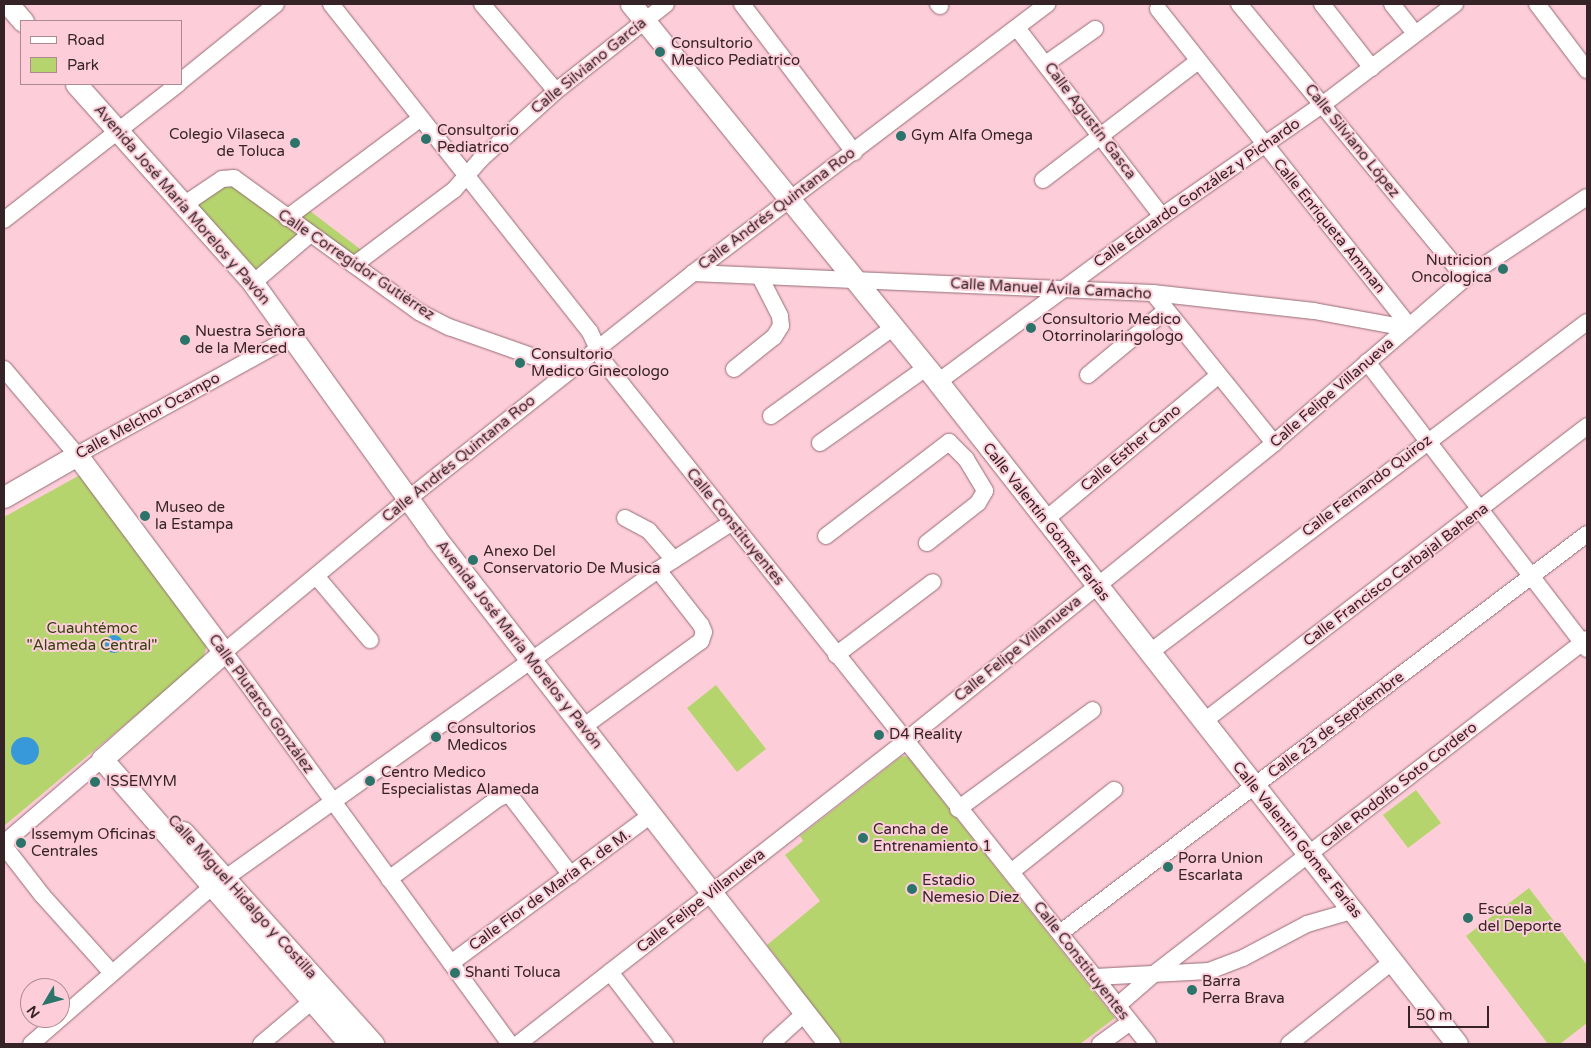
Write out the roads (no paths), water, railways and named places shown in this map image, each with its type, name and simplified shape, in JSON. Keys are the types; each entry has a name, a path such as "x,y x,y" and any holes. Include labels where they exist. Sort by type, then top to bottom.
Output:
{"main road":[{"path":"8,4 22,20"},
{"name":"Calle Valentín Gómez Farías","path":"631,4 932,375 1096,587 1457,1044"},
{"name":"Avenida José María Morelos y Pavón","path":"77,85 182,206 253,282 408,499 709,894 829,1044"},
{"name":"Calle Melchor Ocampo","path":"4,497 77,455"},
{"name":"Calle Plutarco González","path":"77,455 224,652"},
{"name":"Calle Andrés Quintana Roo","path":"107,755 224,652"},
{"name":"Calle Miguel Hidalgo y Costilla","path":"107,755 219,884 312,1001 350,1044"},
{"name":"Calle Miguel Hidalgo y Costilla","path":"219,884 373,1044"}],"street":[{"path":"182,80 276,4"},
{"name":"Calle Constituyentes","path":"331,4 590,332 596,349 731,523 904,742 1011,872 1148,1044"},
{"path":"482,4 556,91"},
{"name":"Calle Silviano García","path":"354,265 447,196 467,176 480,159 556,91 666,4"},
{"path":"742,4 854,152"},
{"name":"Calle Andrés Quintana Roo","path":"224,652 408,499 596,349 693,273 1048,4"},
{"name":"Calle Silviano López","path":"1239,4 1465,278"},
{"path":"1322,4 1372,68"},
{"path":"1392,4 1415,34"},
{"name":"Calle Eduardo González y Pichardo","path":"820,443 932,375 1062,289 1162,216 1322,105 1455,4"},
{"path":"1538,4 1587,70"},
{"name":"Calle Enriqueta Amman","path":"1158,9 1408,327"},
{"name":"Calle Agustín Gasca","path":"1017,28 1046,63 1162,216"},
{"path":"1046,63 1095,29"},
{"path":"1043,180 1198,61"},
{"path":"4,220 118,133 177,85"},
{"path":"287,218 421,118"},
{"name":"Calle Corregidor Gutiérrez","path":"182,206 222,179 231,178 410,306 449,327 571,370"},
{"name":"Calle Felipe Villanueva","path":"518,1044 904,742 1096,587 1274,443 1465,278 1587,197"},
{"path":"253,282 309,235"},
{"name":"Calle Manuel Ávila Camacho","path":"693,273 1153,293 1314,311 1408,327"},
{"path":"734,369 774,337 781,326 780,316 760,277"},
{"path":"1153,293 1165,311 1274,443"},
{"path":"1088,375 1165,311"},
{"name":"Calle Fernando Quiroz","path":"1149,653 1428,440 1587,322"},
{"path":"771,416 894,328"},
{"name":"Calle Melchor Ocampo","path":"77,455 293,336"},
{"path":"1367,362 1531,576 1586,644"},
{"name":"Calle Plutarco González","path":"4,369 77,455"},
{"name":"Calle Esther Cano","path":"1045,520 1218,376"},
{"name":"Calle Francisco Carbajal Bahena","path":"1203,722 1481,510 1587,426"},
{"path":"966,459 985,443"},
{"path":"826,536 944,444 953,444 983,482 984,495 927,543"},
{"path":"625,518 649,531 674,560"},
{"path":"31,1044 112,973 219,884 332,802 532,662 658,570 731,523"},
{"name":"Calle 23 de Septiembre","path":"1060,933 1255,788 1587,534"},
{"path":"582,727 701,642 704,632 702,625 658,570"},
{"path":"316,576 370,640"},
{"path":"836,655 933,582"},
{"name":"Calle Rodolfo Soto Cordero","path":"1117,1006 1155,973 1308,854 1586,644"},
{"name":"Calle Plutarco González","path":"224,652 510,1044"},
{"path":"958,809 1093,710"},
{"name":"Calle Andrés Quintana Roo","path":"4,845 107,755"},
{"path":"1011,872 1114,790"},
{"path":"389,879 505,794 514,797 571,874"},
{"name":"Calle Flor de María R. de M.","path":"450,963 650,816"},
{"path":"4,845 42,895 112,973"},
{"path":"1095,977 1218,969 1294,929 1348,912 1355,913"},
{"path":"1289,1044 1393,961"},
{"path":"610,972 665,1044"},
{"path":"261,1044 312,1001"},
{"path":"771,1044 804,1014"},
{"path":"1100,1044 1130,1022"}],"water":[{"path":"110,635 118,635 123,640 121,651 110,653 105,648 105,640"},
{"path":"25,737 35,741 39,751 35,761 25,765 15,761 11,751 15,741"}],"place":[{"name":"Consultorio Medico Pediatrico","path":"660,52"},
{"name":"Gym Alfa Omega","path":"901,136"},
{"name":"Consultorio Pediatrico","path":"426,139"},
{"name":"Colegio Vilaseca de Toluca","path":"295,143"},
{"name":"Nutricion Oncologica","path":"1503,269"},
{"name":"Consultorio Medico Otorrinolaringologo","path":"1031,328"},
{"name":"Nuestra Señora de la Merced","path":"185,340"},
{"name":"Consultorio Medico Ginecologo","path":"520,363"},
{"name":"Museo de la Estampa","path":"145,516"},
{"name":"Anexo Del Conservatorio De Musica","path":"473,560"},
{"name":"D4 Reality","path":"879,735"},
{"name":"Consultorios Medicos","path":"436,737"},
{"name":"Centro Medico Especialistas Alameda","path":"370,781"},
{"name":"ISSEMYM","path":"95,782"},
{"name":"Cancha de Entrenamiento 1","path":"863,838"},
{"name":"Issemym Oficinas Centrales","path":"21,843"},
{"name":"Porra Union Escarlata","path":"1168,867"},
{"name":"Estadio Nemesio Díez","path":"912,889"},
{"name":"Escuela del Deporte","path":"1468,918"},
{"name":"Shanti Toluca","path":"455,973"},
{"name":"Barra Perra Brava","path":"1192,990"}],"park label":[{"name":"Cuauhtémoc \"Alameda Central\"","path":"92,636"}]}
